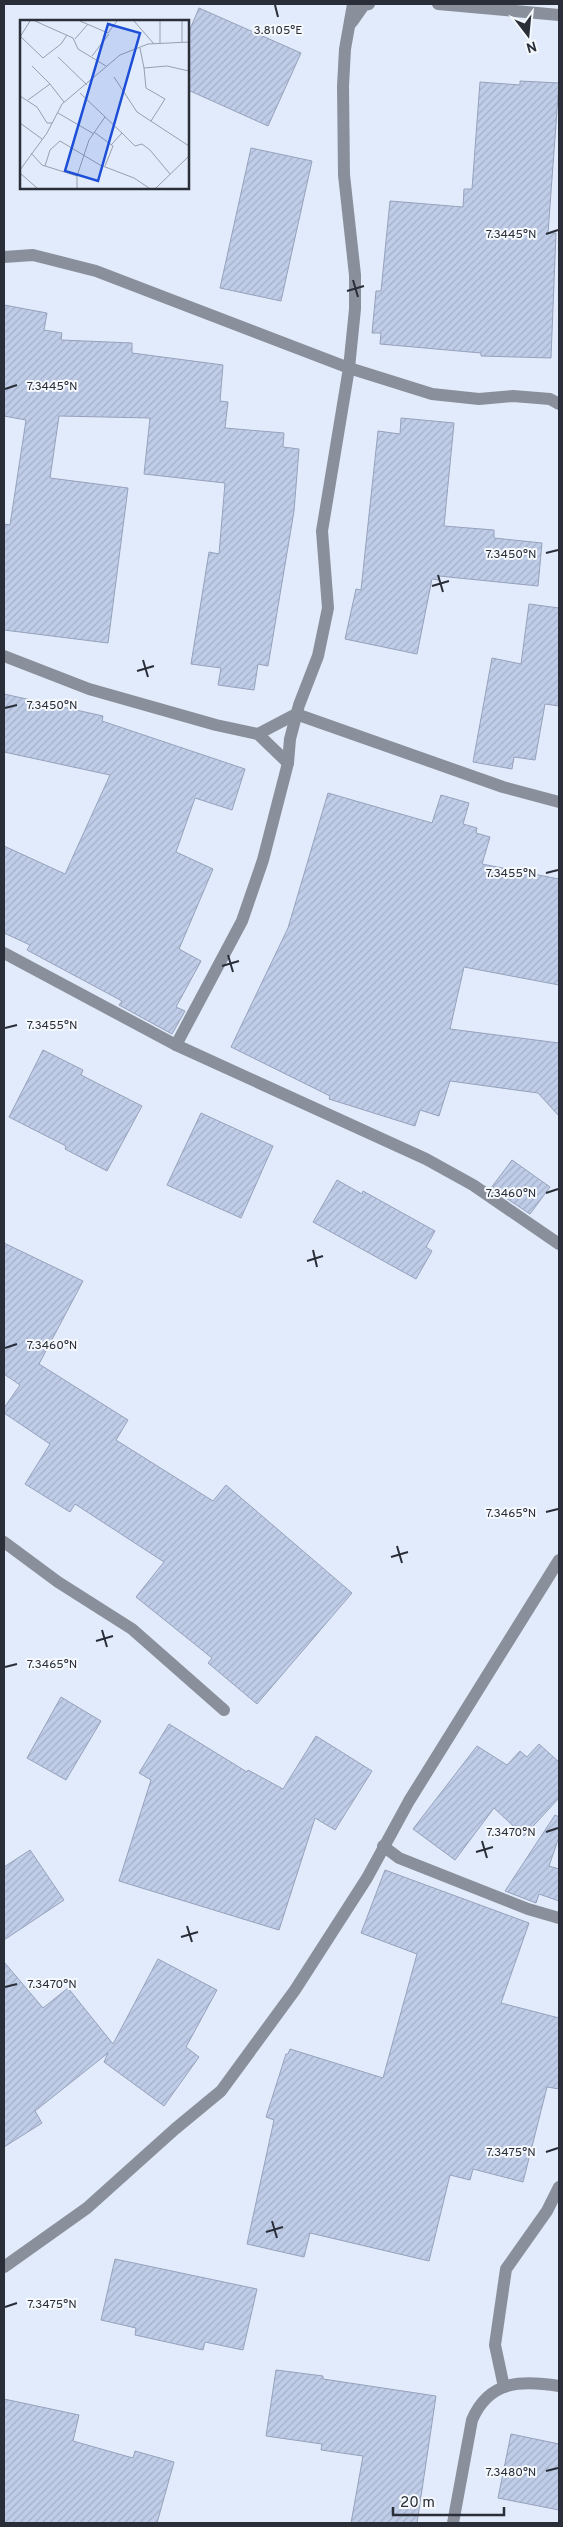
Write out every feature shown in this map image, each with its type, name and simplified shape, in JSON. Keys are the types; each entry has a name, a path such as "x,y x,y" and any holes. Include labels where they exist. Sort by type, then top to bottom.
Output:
{"street":[{"path":"176,1045 242,921 263,860 288,763 290,739 296,714 318,656 328,608 322,531 349,368 355,309 355,275 344,175 343,86 345,49 353,4"},
{"path":"350,24 364,5 368,4"},
{"path":"438,4 559,15"},
{"path":"4,257 33,256 96,271 349,368 432,394 479,398 513,396 550,399 559,404"},
{"path":"4,656 89,689 216,725 258,734 288,763"},
{"path":"258,734 296,714 503,787 559,802"},
{"path":"4,953 176,1045 426,1159 472,1185 559,1244"},
{"path":"4,1542 58,1582 132,1629 224,1710"},
{"path":"4,2267 87,2208 175,2129 221,2091 295,1990 367,1878 383,1846 559,1560"},
{"path":"383,1846 399,1858 528,1909 559,1918"},
{"path":"504,2387 495,2345 506,2269 546,2211 559,2186"},
{"path":"453,2523 472,2420 481,2403 504,2387 531,2382 559,2386"}],"building":[{"path":"199,8 301,53 268,126 189,90 189,32"},
{"path":"520,81 559,83 548,233 556,233 551,358 481,356 481,353 380,344 381,333 372,333 376,291 381,291 390,201 463,207 464,189 472,189 480,82 520,85"},
{"path":"251,148 312,161 281,301 220,288"},
{"path":"4,305 47,313 44,330 62,333 61,340 132,343 132,353 223,365 220,401 228,402 225,428 284,433 283,447 299,449 294,511 268,666 258,664 254,690 218,685 221,668 191,664 209,552 219,554 225,483 144,474 150,418 59,416 50,478 128,488 108,643 4,630 4,524 10,525 26,420 4,416"},
{"path":"401,418 454,423 444,526 494,530 494,538 542,543 538,586 439,576 439,580 432,579 417,654 345,639 356,589 361,590 378,431 400,434"},
{"path":"529,604 559,608 559,706 545,704 535,760 514,757 512,769 473,762 492,658 521,664"},
{"path":"4,694 103,716 102,721 245,769 232,810 195,798 176,852 213,869 179,949 201,961 176,1007 185,1011 172,1034 119,1005 122,1001 27,950 30,945 4,933 4,846 65,874 110,775 4,752"},
{"path":"328,793 432,823 441,795 469,803 463,824 477,828 476,833 490,837 482,864 559,879 559,985 464,967 450,1029 559,1043 559,1116 538,1093 450,1081 439,1116 420,1110 415,1126 329,1099 330,1096 231,1047 288,928"},
{"path":"43,1050 83,1070 81,1075 142,1106 107,1171 65,1149 66,1146 9,1117"},
{"path":"201,1113 273,1146 241,1218 167,1185"},
{"path":"512,1160 550,1187 530,1214 491,1188"},
{"path":"337,1180 362,1194 363,1191 435,1231 426,1247 432,1251 416,1279 313,1222"},
{"path":"4,1243 83,1281 39,1364 128,1420 116,1440 213,1501 226,1485 352,1593 257,1704 208,1663 212,1658 136,1597 164,1562 75,1504 70,1512 25,1484 50,1444 4,1413 4,1408 20,1385 4,1374"},
{"path":"61,1697 101,1721 66,1780 27,1758"},
{"path":"169,1724 247,1772 248,1770 283,1789 316,1736 372,1771 335,1830 315,1818 279,1930 119,1881 151,1780 139,1773"},
{"path":"539,1744 559,1762 559,1798 524,1836 494,1808 455,1860 413,1829 477,1746 507,1765 520,1751 527,1757"},
{"path":"555,1815 559,1817 559,1837 549,1866 559,1869 559,1901 539,1894 536,1903 505,1891"},
{"path":"30,1850 64,1900 4,1940 4,1867"},
{"path":"385,1870 529,1923 501,2003 559,2018 559,2089 547,2087 523,2182 473,2169 470,2180 450,2175 429,2261 310,2233 304,2257 247,2244 274,2120 266,2117 286,2054 288,2054 290,2049 383,2078 417,1954 361,1933"},
{"path":"158,1959 217,1990 186,2047 199,2057 164,2106 104,2062 108,2053 35,2111 42,2123 4,2147 4,1962 43,2008 68,1988 113,2044"},
{"path":"115,2259 257,2289 243,2350 205,2342 203,2350 135,2335 136,2328 101,2320"},
{"path":"276,2370 323,2376 323,2379 436,2396 417,2523 351,2523 363,2456 321,2450 322,2444 266,2436"},
{"path":"4,2399 79,2415 73,2441 133,2458 135,2451 174,2462 157,2523 4,2523"},
{"path":"511,2434 559,2444 559,2510 498,2498"}]}
